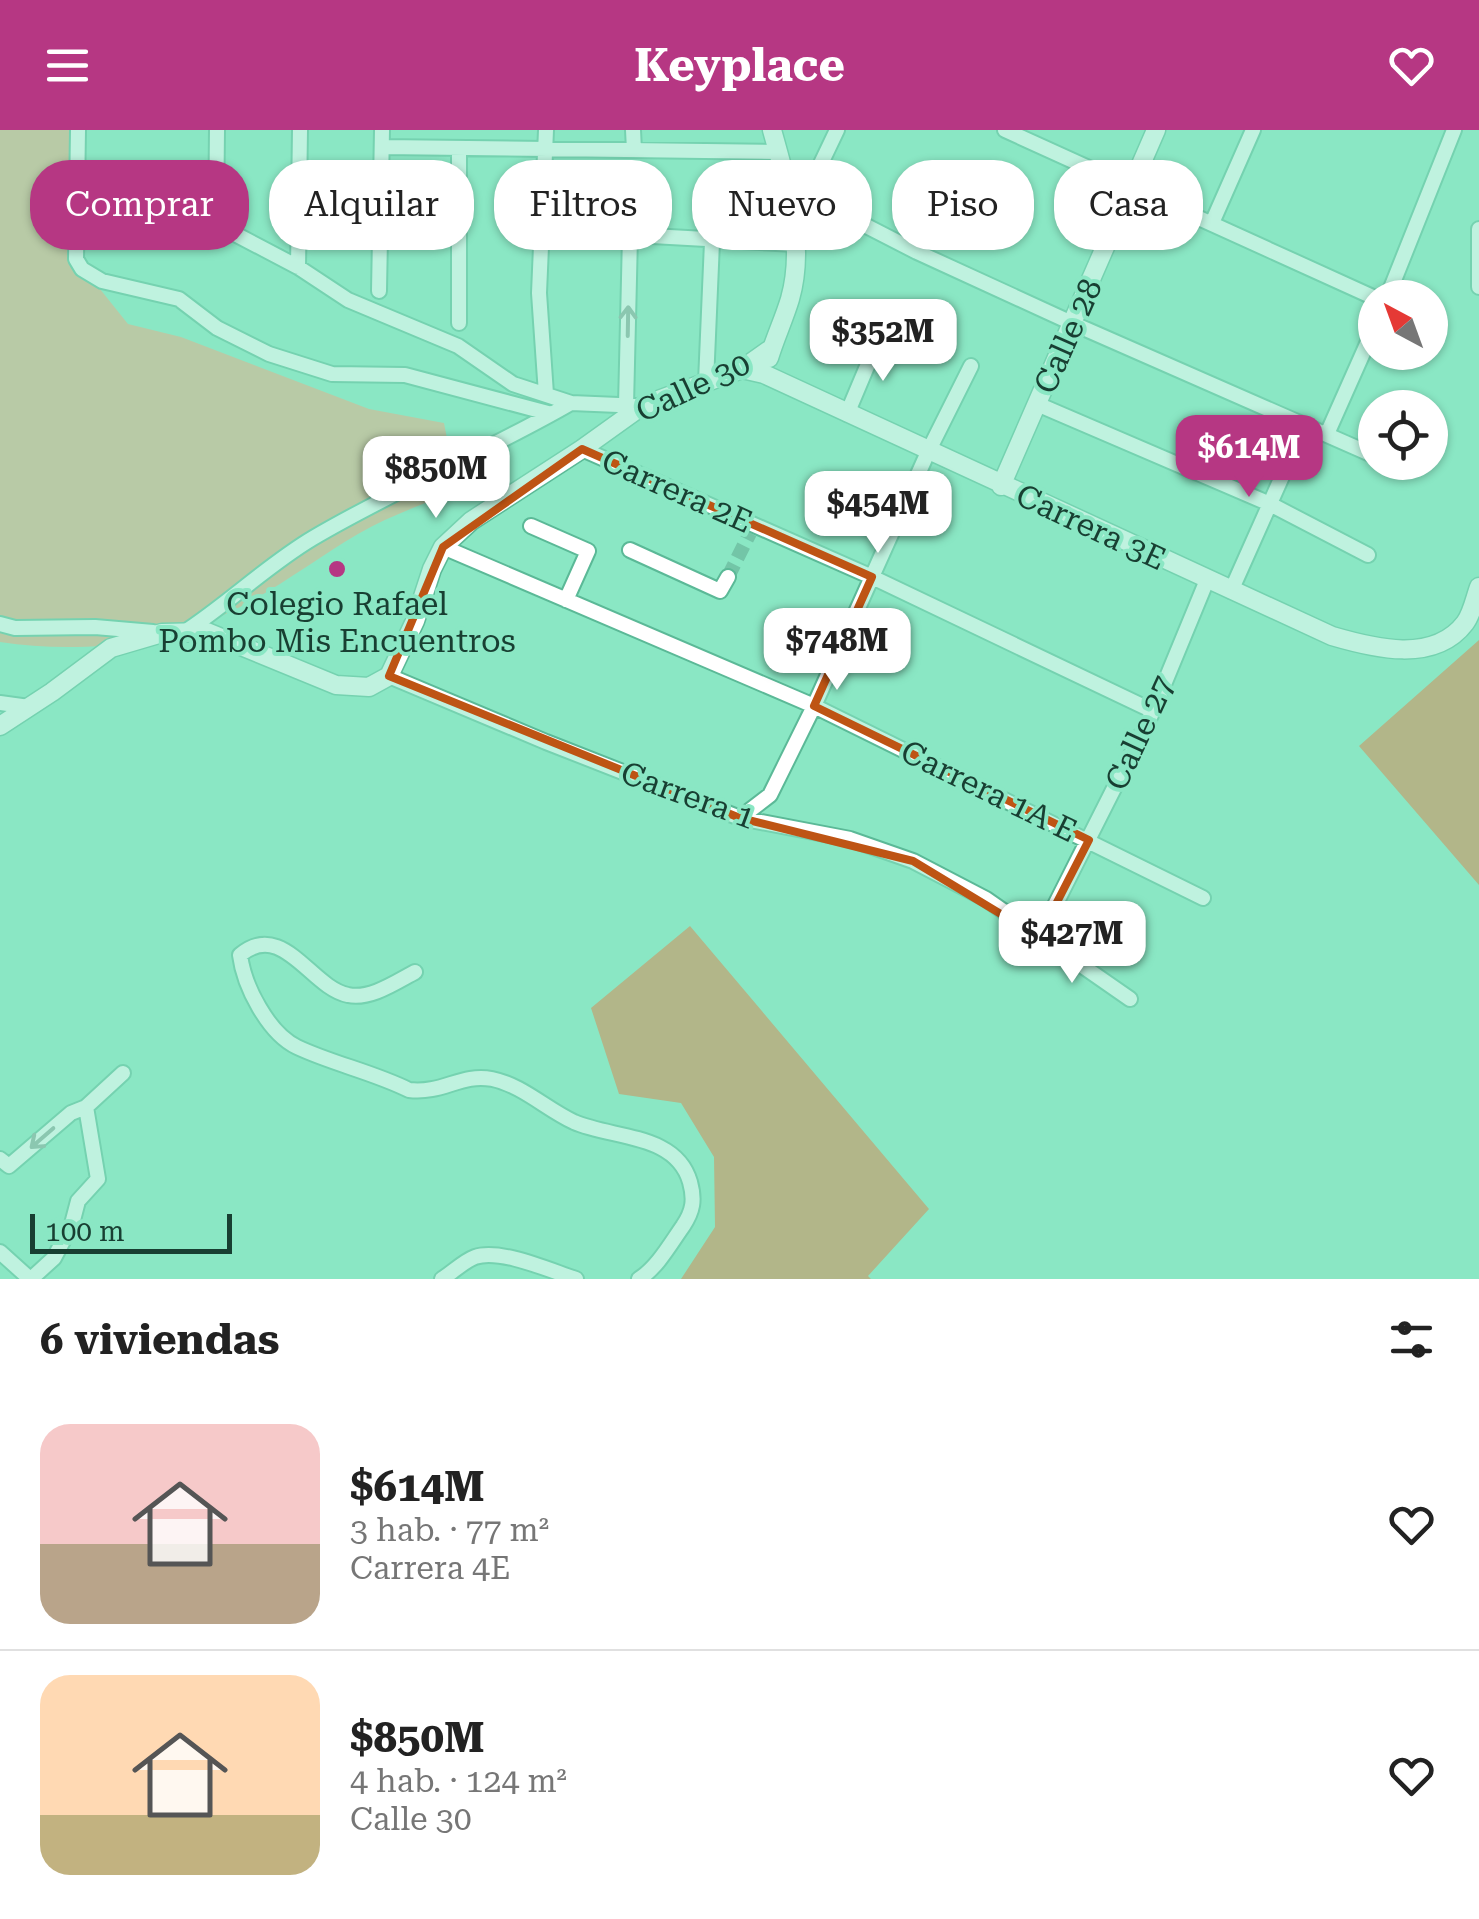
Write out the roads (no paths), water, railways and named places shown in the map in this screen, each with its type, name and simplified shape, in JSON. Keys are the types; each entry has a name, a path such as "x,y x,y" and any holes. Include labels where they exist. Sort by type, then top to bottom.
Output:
{"main road":[{"name":"Calle 30","path":"772,130 782,160"},
{"name":"Calle 28","path":"1144,160 1156,130"},
{"name":"Calle 30","path":"764,374 791,295 795,250"},
{"name":"Calle 28","path":"1001,486 1106,250"},
{"name":"Calle 30","path":"389,676 415,622 432,569 444,547 471,522 582,450 634,406 742,369 772,348"},
{"name":"Carrera 3E","path":"742,369 764,374 1332,636 1371,647 1416,650 1448,640 1467,621 1479,586"},
{"path":"0,726 111,648 162,633 207,632 336,685 357,689 389,676"}],"street":[{"path":"78,130 78,160"},
{"path":"217,130 217,160"},
{"path":"298,266 300,130"},
{"path":"379,291 382,130"},
{"path":"545,160 546,130"},
{"path":"634,130 634,150"},
{"path":"818,160 837,130"},
{"path":"1006,130 1071,160"},
{"path":"1212,223 1253,130"},
{"path":"1394,280 1454,130"},
{"path":"382,148 778,152"},
{"path":"459,149 459,323"},
{"path":"1203,219 1358,290"},
{"path":"1479,229 1479,287"},
{"path":"872,230 1074,324 1358,448"},
{"name":"Carrera 2E","path":"249,241 298,266 348,300 458,346 513,384 570,402 634,406"},
{"path":"76,250 82,269 102,281 179,300 217,328 270,354 332,374 405,375 550,413"},
{"path":"542,250 539,293 548,394 555,400 550,413"},
{"path":"630,250 634,406"},
{"path":"706,382 712,250"},
{"path":"848,414 879,338"},
{"path":"1328,434 1358,365"},
{"path":"740,818 770,795 971,366"},
{"path":"182,634 313,538 570,402"},
{"path":"1037,404 1270,504 1368,554"},
{"path":"1231,592 1305,425"},
{"name":"Carrera 2E","path":"582,450 752,529 872,577 1152,711"},
{"path":"531,526 588,552 566,600"},
{"name":"Carrera 1A E","path":"444,547 814,706 1202,898"},
{"path":"630,550 720,590 728,577"},
{"name":"Calle 27","path":"1039,937 1152,711 1207,580"},
{"path":"0,624 15,628 162,633"},
{"name":"Carrera 1","path":"389,676 740,818 850,839 913,861 986,899 1130,999"},
{"path":"0,702 29,707"},
{"path":"414,972 372,994 351,996 330,989 290,951 260,945 240,955 242,975 256,1000 294,1046 409,1090 430,1092 467,1078 508,1082 593,1130 664,1148 684,1165 692,1186 694,1208 664,1252 638,1279"},
{"path":"0,1159 9,1166 123,1073"},
{"path":"0,1252 30,1279 54,1258 72,1224 78,1201 100,1174 86,1107"},
{"path":"442,1279 484,1254 576,1279"}],"tunnel":[{"path":"728,577 750,533"}],"place":[{"name":"Colegio Rafael Pombo Mis Encuentros","path":"337,569"}]}
